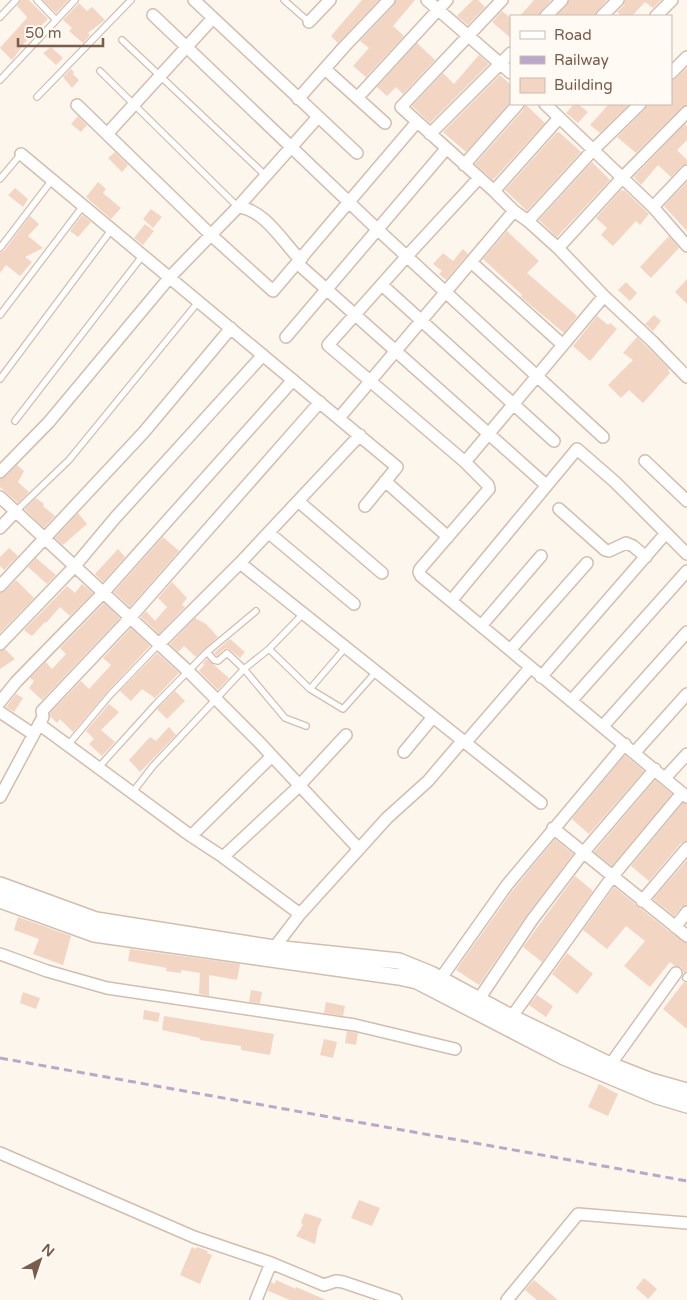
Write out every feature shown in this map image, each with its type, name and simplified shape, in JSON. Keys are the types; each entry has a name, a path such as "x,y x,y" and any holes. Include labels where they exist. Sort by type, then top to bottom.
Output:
{"street":[{"path":"194,0 357,153"},
{"path":"309,22 330,0"},
{"path":"298,99 389,0"},
{"path":"427,0 510,72"},
{"path":"357,98 447,0"},
{"path":"502,0 401,106 514,211 558,248 687,377"},
{"path":"547,15 562,0"},
{"path":"603,15 618,0"},
{"path":"657,15 672,0"},
{"path":"153,15 444,292 603,437"},
{"path":"107,134 213,18"},
{"path":"430,134 510,54"},
{"path":"672,72 687,57"},
{"path":"325,69 385,123"},
{"path":"77,105 211,235 273,291 417,122"},
{"path":"464,165 517,105"},
{"path":"545,105 653,207 687,246"},
{"path":"528,221 593,150 639,105"},
{"path":"558,248 622,178 687,112"},
{"path":"0,472 49,422 170,277 238,207 318,117"},
{"path":"494,191 559,118"},
{"path":"286,336 446,148"},
{"path":"21,154 397,467 365,506"},
{"path":"653,207 687,171"},
{"path":"479,178 328,345 464,462 488,485 489,489 420,569 421,576 685,795 612,877 508,1021"},
{"path":"238,207 248,208 262,218 327,289 546,485"},
{"path":"339,418 514,211"},
{"path":"471,262 563,345"},
{"path":"382,285 554,441"},
{"path":"464,462 604,296"},
{"path":"0,586 144,432 230,328"},
{"path":"0,644 74,567 115,518 263,354"},
{"path":"0,702 16,682 103,593 293,380"},
{"path":"1,792 39,724 43,716 42,711 130,618 320,402"},
{"path":"158,645 240,563 360,436"},
{"path":"451,601 577,449 615,482 687,554"},
{"path":"645,461 687,501"},
{"path":"385,481 448,537"},
{"path":"0,496 74,567 189,672 272,756 359,849"},
{"path":"298,502 382,573"},
{"path":"558,509 605,550 609,551 626,543 633,546 646,557"},
{"path":"0,528 16,511"},
{"path":"268,533 354,604"},
{"path":"541,677 666,533"},
{"path":"481,626 541,556"},
{"path":"240,563 540,802"},
{"path":"510,650 587,563"},
{"path":"571,701 687,571"},
{"path":"603,726 687,632"},
{"path":"274,948 300,914 387,818 428,781 530,668"},
{"path":"635,752 687,694"},
{"path":"0,712 33,734"},
{"path":"404,752 433,717"},
{"path":"39,724 300,914"},
{"path":"223,857 296,790 298,785 346,735"},
{"path":"437,984 507,885 625,744"},
{"path":"665,778 687,754"},
{"path":"191,836 272,756"},
{"path":"479,999 532,920 583,852 655,769"},
{"path":"554,828 687,936"},
{"path":"642,901 687,848"},
{"path":"0,885 96,920 274,948 398,961 415,966 437,984 508,1021 651,1081 687,1091"},
{"path":"0,900 94,934 437,984 479,999 508,1021 564,1057 657,1096 687,1105"},
{"path":"675,927 687,912"},
{"path":"0,954 47,971 107,988 355,1025 455,1049"},
{"path":"610,1064 683,976"},
{"path":"0,1153 194,1238 271,1263 324,1285 336,1281 343,1282 396,1300"},
{"path":"507,1300 578,1214 687,1223"},
{"path":"256,1300 271,1263"}],"lane":[{"path":"0,17 16,0"},
{"path":"37,0 56,20"},
{"path":"0,80 75,0"},
{"path":"37,98 131,0"},
{"path":"284,0 309,22"},
{"path":"122,40 265,176"},
{"path":"100,71 238,207"},
{"path":"0,179 21,154"},
{"path":"0,248 52,180"},
{"path":"0,315 83,206"},
{"path":"0,379 112,229"},
{"path":"15,420 143,255"},
{"path":"16,511 70,460 199,302"},
{"path":"98,768 155,705 207,652 256,611"},
{"path":"132,792 153,766 244,669 269,649 304,613"},
{"path":"68,745 110,694 158,645"},
{"path":"310,689 346,647"},
{"path":"269,649 310,689 343,708 377,671"},
{"path":"207,652 214,660 218,661 227,653 244,669 285,718 306,726"}],"building":[{"path":"21,0 29,0 48,19 37,30 36,28 12,60 0,48 27,17 17,6"},
{"path":"43,0 69,0 56,13"},
{"path":"362,0 379,0 338,43 331,36"},
{"path":"396,0 415,0 393,26 404,36 366,77 353,66 369,48 360,41 394,5"},
{"path":"473,0 478,0 485,7 468,25 457,16"},
{"path":"534,0 551,0 539,15 521,15"},
{"path":"569,0 607,0 595,15 557,15 567,5"},
{"path":"625,0 661,0 653,8 645,2 633,15 621,15 617,12 624,5"},
{"path":"79,3 87,11 92,7 105,20 88,33 90,35 83,43 69,31 72,28 63,20"},
{"path":"502,11 510,17 510,37 492,22"},
{"path":"417,43 435,60 403,94 396,87 387,96 377,87"},
{"path":"51,47 63,58 56,65 43,53"},
{"path":"479,55 489,64 430,123 412,106 443,73 454,84"},
{"path":"687,68 687,105 682,107 636,153 617,137 645,109 647,105 672,105 672,80"},
{"path":"71,69 79,80 72,88 63,77"},
{"path":"500,75 510,84 510,102 466,152 443,132"},
{"path":"526,105 545,123 493,180 475,164"},
{"path":"573,105 579,105 588,112 578,123 566,113"},
{"path":"608,105 629,105 600,133 590,125"},
{"path":"78,116 87,125 81,132 71,124"},
{"path":"685,124 687,126 687,140 677,150 687,160 687,164 682,166 671,177 658,165 641,185 634,177"},
{"path":"559,132 581,152 527,211 505,190 556,133"},
{"path":"115,152 128,165 122,172 108,158"},
{"path":"592,162 610,180 557,237 539,220"},
{"path":"98,182 106,189 103,193 121,208 111,219 86,197"},
{"path":"687,182 687,231 664,206"},
{"path":"15,188 28,199 23,207 8,195"},
{"path":"621,190 624,190 649,214 640,225 636,221 613,246 601,235 607,228 596,218"},
{"path":"151,209 162,217 153,228 143,219"},
{"path":"82,215 91,222 78,237 70,231"},
{"path":"30,216 39,224 28,236 43,248 25,257 32,262 20,276 6,265 0,273 0,253 4,251"},
{"path":"145,224 154,231 143,245 134,238"},
{"path":"507,231 539,261 527,273 577,316 564,333 521,297 522,295 483,259"},
{"path":"669,236 679,248 651,278 640,267"},
{"path":"463,249 468,254 446,280 439,274 442,271 433,264 443,253 453,261"},
{"path":"687,279 687,304 675,292"},
{"path":"626,282 637,293 630,301 618,290"},
{"path":"654,315 661,321 653,331 645,324"},
{"path":"597,316 608,325 610,323 617,329 590,361 573,346"},
{"path":"637,337 669,369 670,373 643,403 629,390 621,398 608,385 633,360 623,353"},
{"path":"17,465 24,471 18,482 29,492 18,503 0,487 0,479 5,477"},
{"path":"36,498 55,516 44,528 24,509"},
{"path":"78,513 87,524 63,545 55,538"},
{"path":"163,537 179,551 130,607 114,592"},
{"path":"9,548 18,556 4,570 0,566 0,557"},
{"path":"118,549 125,557 103,582 95,574"},
{"path":"36,558 56,575 47,584 28,567"},
{"path":"16,580 34,598 0,633 0,593 5,591"},
{"path":"172,582 187,598 182,605 185,607 159,634 141,617 146,611 155,621 167,607 158,598"},
{"path":"82,584 93,593 70,616 60,607 32,636 24,630 67,586 75,593"},
{"path":"104,603 120,618 42,700 29,688 34,681 30,678 46,662 52,669 66,654 60,648"},
{"path":"195,618 206,624 218,637 196,657 184,646 178,652 170,644"},
{"path":"131,628 150,646 73,732 60,719 57,723 50,716 50,713 81,681 89,689 111,665 103,658"},
{"path":"230,639 245,652 240,658 228,648 224,649 217,656 214,653"},
{"path":"5,649 15,659 0,669 0,651"},
{"path":"157,653 179,673 155,698 142,689 131,701 120,691"},
{"path":"207,659 229,678 218,690 199,671"},
{"path":"175,691 185,701 167,719 157,709"},
{"path":"16,694 23,698 14,712 6,707"},
{"path":"109,704 119,712 101,730 115,742 102,756 89,744 94,739 86,731"},
{"path":"169,727 176,735 140,772 129,760 150,737 156,741"},
{"path":"625,755 644,771 589,834 572,819"},
{"path":"655,780 672,794 612,866 594,852"},
{"path":"683,803 687,804 687,841 681,843 649,881 631,866"},
{"path":"555,839 573,854 526,916 479,985 456,970 513,890"},
{"path":"687,860 687,905 682,907 674,916 653,899"},
{"path":"575,876 593,891 542,962 523,947"},
{"path":"614,887 671,933 687,943 687,971 684,973 681,967 675,966 670,962 650,987 624,966 645,941 626,926 607,949 583,930"},
{"path":"18,917 71,936 63,965 33,954 39,939 14,930"},
{"path":"130,949 240,964 237,980 209,975 209,996 199,994 200,973 181,970 181,973 166,971 167,968 128,961"},
{"path":"567,953 593,974 577,994 552,974"},
{"path":"684,982 687,983 687,1029 663,1009"},
{"path":"251,990 262,992 260,1003 249,1002"},
{"path":"23,992 40,998 36,1009 20,1003"},
{"path":"537,995 553,1006 546,1017 529,1005"},
{"path":"326,1002 345,1006 343,1016 324,1013"},
{"path":"144,1010 160,1013 158,1022 143,1019"},
{"path":"164,1016 274,1034 270,1055 241,1050 241,1046 200,1040 200,1038 162,1030"},
{"path":"347,1031 358,1033 356,1045 345,1043"},
{"path":"324,1039 337,1042 333,1058 320,1055"},
{"path":"599,1084 618,1094 608,1116 588,1107"},
{"path":"359,1200 380,1208 372,1226 351,1218"},
{"path":"305,1213 322,1219 315,1244 296,1236 303,1225 301,1222"},
{"path":"192,1247 208,1251 207,1253 212,1255 200,1284 180,1275"},
{"path":"644,1278 657,1289 648,1299 636,1288"},
{"path":"276,1280 326,1300 290,1300 268,1291 271,1282 275,1284"},
{"path":"534,1280 558,1300 537,1300 525,1290"}],"railway":[{"path":"0,1058 687,1181"}]}
